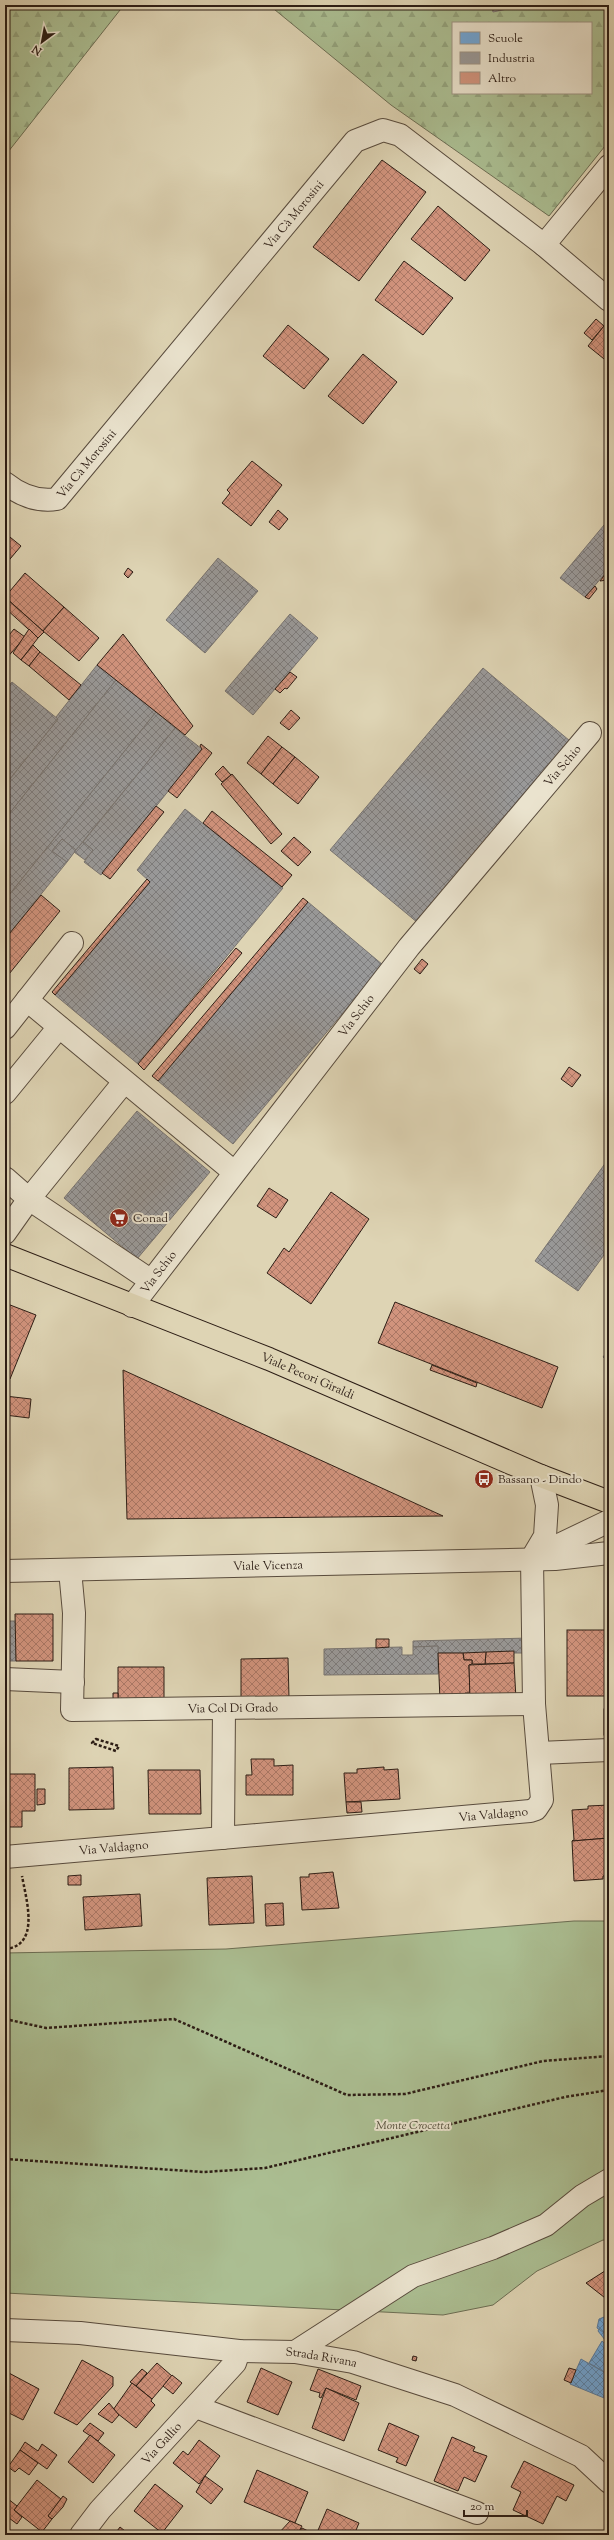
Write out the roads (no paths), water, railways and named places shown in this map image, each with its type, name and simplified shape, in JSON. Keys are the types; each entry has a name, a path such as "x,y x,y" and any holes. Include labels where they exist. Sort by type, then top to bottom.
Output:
{"main road":[{"name":"Viale Pecori Giraldi","path":"5,1255 269,1359 541,1476 609,1502"}],"street":[{"name":"Via Cà Morosini","path":"5,483 13,490 43,501 57,499 355,141 382,130 400,135 544,245 609,300"},
{"path":"544,245 609,166"},
{"name":"Via Schio","path":"132,1306 150,1280 409,947 590,733"},
{"path":"5,1028 72,943"},
{"path":"27,1000 234,1172"},
{"path":"5,1093 59,1027"},
{"path":"5,1233 29,1199 124,1082"},
{"path":"5,1178 29,1199 150,1280"},
{"path":"532,1558 545,1536 547,1505 541,1476"},
{"path":"532,1558 609,1521"},
{"name":"Viale Vicenza","path":"5,1571 602,1557"},
{"name":"Via Valdagno","path":"12,1856 530,1812 536,1809 542,1800 534,1704 532,1558"},
{"name":"Via Col Di Grado","path":"70,1570 74,1613 72,1710 534,1704"},
{"path":"5,1679 73,1682"},
{"path":"223,1838 224,1708"},
{"path":"539,1752 609,1750"},
{"path":"295,2352 413,2276 493,2248 546,2225 582,2196 609,2180"},
{"name":"Strada Rivana","path":"5,2330 80,2333 239,2351 295,2352 353,2362 455,2395 580,2456 609,2482"},
{"name":"Via Gallio","path":"81,2535 100,2510 235,2363 239,2351"},
{"path":"196,2407 477,2513"}],"place":[{"name":"Conad","path":"119,1218"},
{"name":"Bassano - Dindo","path":"484,1479"}],"park label":[{"name":"Monte Crocetta","path":"413,2125"}]}
